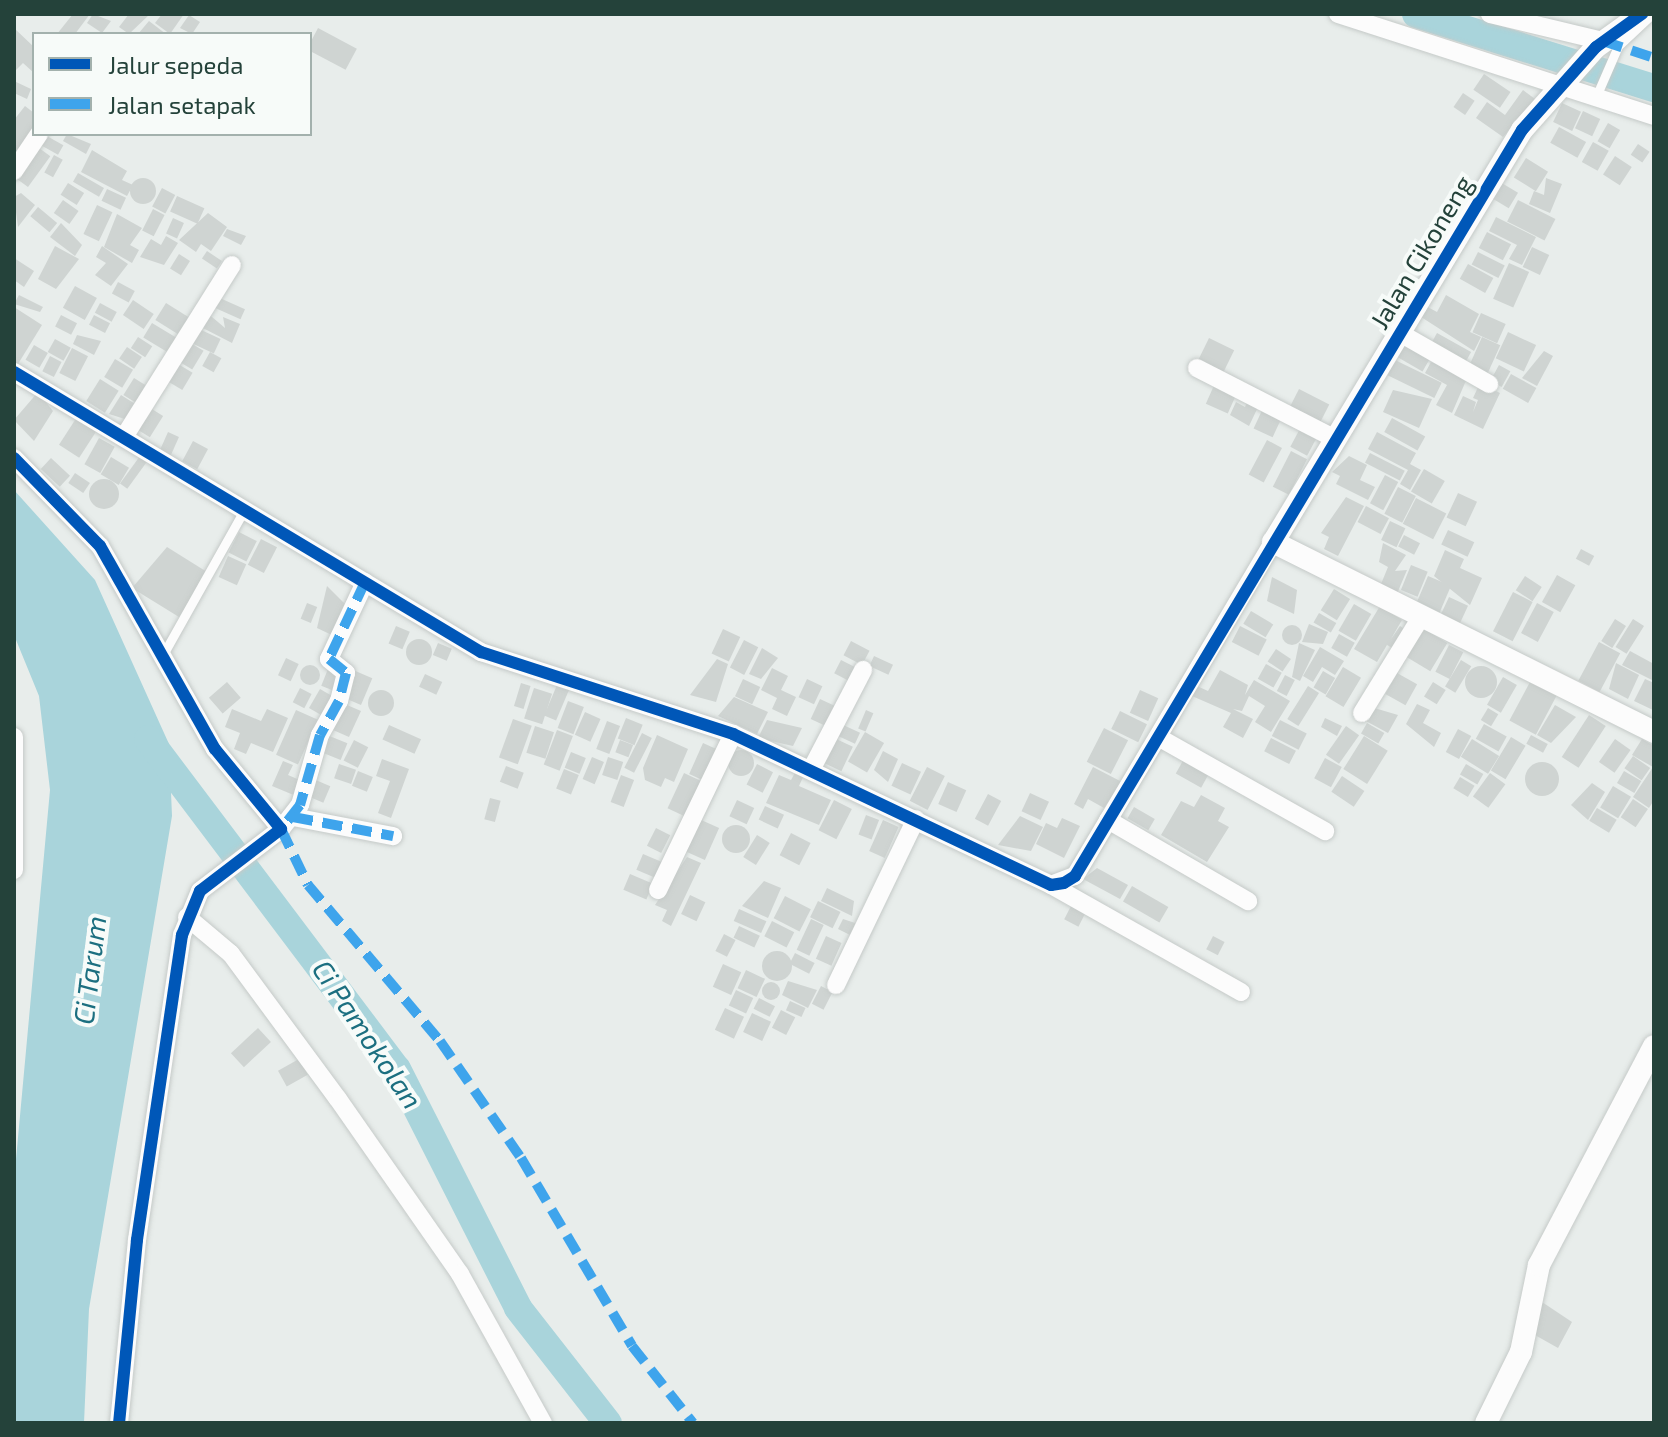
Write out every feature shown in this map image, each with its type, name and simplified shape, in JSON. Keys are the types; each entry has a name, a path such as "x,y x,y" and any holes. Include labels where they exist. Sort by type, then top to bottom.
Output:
{"street":[{"path":"1338,14 1561,88 1597,95 1654,116"},
{"path":"1490,14 1546,22 1604,48"},
{"name":"Jalan Cikoneng","path":"1273,542 1522,130 1561,88 1642,14"},
{"path":"14,171 38,136"},
{"path":"124,437 232,265"},
{"path":"1398,332 1489,384"},
{"path":"1197,368 1336,439"},
{"path":"14,372 481,652 733,734 1051,885 1241,992"},
{"path":"14,458 100,546 165,651 215,749 287,823 393,836"},
{"path":"1051,885 1075,876 1273,542 1654,732"},
{"path":"119,1423 137,1240 187,917 200,891 287,823 346,673 329,659 365,582"},
{"path":"1362,713 1421,617"},
{"path":"811,770 863,670"},
{"path":"658,890 733,734"},
{"path":"14,737 14,870"},
{"path":"1158,737 1325,831"},
{"path":"836,985 916,819"},
{"path":"1108,820 1248,901"},
{"path":"187,917 231,954 338,1099 460,1274 543,1423"},
{"path":"1486,1423 1521,1352 1539,1265 1654,1046"}],"lane":[{"path":"1597,95 1604,48 1650,14"},
{"path":"165,651 243,512"}],"water":[{"name":"Ci Tarum","path":"14,490 95,580 169,744 172,816 89,1309 84,1423 14,1423 14,1181 50,790 39,696 14,635"}],"building":[{"path":"73,14 90,14 76,32 59,32"},
{"path":"93,14 111,21 103,32 87,23"},
{"path":"129,14 150,14 131,32 119,27"},
{"path":"162,14 184,14 171,32 155,23"},
{"path":"189,15 200,22 193,32 180,28"},
{"path":"149,21 163,32 140,32"},
{"path":"14,28 32,45 32,71 23,63 14,72"},
{"path":"318,28 357,49 346,70 312,52 312,39"},
{"path":"1484,74 1511,92 1500,108 1473,90"},
{"path":"14,81 31,89 27,99 14,93"},
{"path":"1523,90 1535,99 1503,137 1476,118 1487,102 1505,115"},
{"path":"1463,93 1475,101 1465,115 1453,107"},
{"path":"1562,103 1581,112 1572,131 1553,122"},
{"path":"25,106 32,111 32,130 14,160 14,120"},
{"path":"1583,111 1600,119 1592,136 1575,128"},
{"path":"1608,123 1620,130 1610,148 1598,141"},
{"path":"1559,127 1586,142 1577,158 1550,143"},
{"path":"44,136 63,145 58,155 40,145"},
{"path":"66,136 72,136 91,144 86,154 63,141"},
{"path":"1593,142 1609,151 1598,171 1582,162"},
{"path":"1638,144 1650,152 1642,163 1631,155"},
{"path":"39,148 50,156 28,187 17,179"},
{"path":"92,150 127,171 122,180 133,185 127,196 81,172"},
{"path":"54,155 63,160 53,177 44,172"},
{"path":"1615,156 1632,167 1620,185 1603,174"},
{"path":"1526,158 1548,172 1536,191 1514,178"},
{"path":"78,173 104,188 99,197 73,182"},
{"path":"143,178 152,182 156,191 152,200 143,204 134,200 130,191 134,182"},
{"path":"1546,178 1562,184 1550,213 1529,204 1534,191 1544,195"},
{"path":"1500,182 1518,193 1509,208 1491,197"},
{"path":"68,183 84,193 77,205 61,195"},
{"path":"162,188 175,195 165,214 152,207"},
{"path":"107,189 126,198 121,210 102,201"},
{"path":"21,193 35,205 18,227 14,197"},
{"path":"177,196 204,208 197,224 170,212"},
{"path":"63,200 79,211 69,224 54,213"},
{"path":"1518,200 1555,219 1545,240 1507,221"},
{"path":"97,205 112,212 99,241 83,234"},
{"path":"38,207 57,223 49,232 30,216"},
{"path":"153,209 165,215 154,236 142,230"},
{"path":"208,213 227,227 211,251 201,244 196,252 179,240"},
{"path":"117,214 142,228 130,245 139,250 132,263 104,247"},
{"path":"1496,217 1536,237 1522,265 1509,259 1517,245 1489,231"},
{"path":"173,218 184,223 177,238 166,234"},
{"path":"61,223 82,245 75,256 50,237"},
{"path":"227,229 246,236 241,245 223,236"},
{"path":"1487,232 1511,244 1503,260 1479,248"},
{"path":"166,236 178,243 164,265 140,257 151,239 161,245"},
{"path":"55,246 79,259 56,289 38,279"},
{"path":"102,246 128,264 111,286 95,275 106,263 96,257"},
{"path":"1532,247 1549,255 1540,275 1523,267"},
{"path":"207,251 222,261 217,269 202,258"},
{"path":"1478,252 1505,266 1498,278 1472,264"},
{"path":"179,254 190,261 181,275 170,268"},
{"path":"14,258 34,271 24,287 14,280"},
{"path":"1509,263 1529,272 1513,308 1493,299"},
{"path":"1468,264 1493,278 1485,293 1460,279"},
{"path":"118,282 135,291 129,302 112,293"},
{"path":"75,286 97,298 85,320 63,308"},
{"path":"19,295 43,307 40,312 14,304"},
{"path":"213,295 245,309 240,319 209,305"},
{"path":"1446,295 1479,314 1470,332 1481,337 1474,351 1418,315 1424,305 1437,312"},
{"path":"133,300 154,314 144,329 123,315"},
{"path":"100,303 117,312 112,322 95,313"},
{"path":"166,303 192,319 182,336 155,320"},
{"path":"14,307 42,325 18,364 14,362"},
{"path":"205,311 225,328 223,317 240,324 232,343 199,326"},
{"path":"1481,313 1506,324 1497,343 1472,332"},
{"path":"61,315 77,323 71,335 55,327"},
{"path":"94,315 110,323 105,333 89,325"},
{"path":"152,323 177,338 168,353 143,338"},
{"path":"197,328 221,339 214,353 190,343"},
{"path":"1508,332 1536,345 1524,371 1496,358"},
{"path":"1437,333 1471,352 1463,366 1429,347"},
{"path":"77,335 101,341 94,355 73,344"},
{"path":"138,337 152,346 145,357 131,348"},
{"path":"1482,337 1500,345 1486,377 1468,369"},
{"path":"1209,338 1234,350 1221,376 1196,364"},
{"path":"55,339 71,348 63,361 48,352"},
{"path":"1406,340 1432,355 1422,371 1396,356"},
{"path":"189,342 204,351 192,370 178,361"},
{"path":"34,345 48,353 39,368 26,360"},
{"path":"127,347 142,357 134,369 119,359"},
{"path":"72,348 88,356 75,381 59,373"},
{"path":"1544,351 1553,356 1537,386 1522,378"},
{"path":"210,352 221,358 214,372 202,366"},
{"path":"50,356 62,362 54,377 42,371"},
{"path":"115,359 133,370 122,388 104,377"},
{"path":"1395,360 1442,383 1434,398 1388,375"},
{"path":"1431,362 1468,376 1452,413 1436,405 1447,385 1425,373"},
{"path":"178,364 193,373 182,390 168,381"},
{"path":"1499,365 1510,371 1502,387 1490,381"},
{"path":"1511,374 1536,388 1528,403 1503,389"},
{"path":"134,378 150,388 140,405 123,395"},
{"path":"100,379 119,391 105,413 86,401"},
{"path":"1216,381 1238,391 1228,414 1206,404"},
{"path":"1480,383 1500,393 1483,429 1454,415 1463,396 1476,402 1473,412 1478,400 1473,398"},
{"path":"1299,389 1329,404 1319,425 1289,409"},
{"path":"1393,390 1432,399 1419,428 1383,412"},
{"path":"38,392 53,411 34,441 14,420"},
{"path":"121,395 140,407 131,421 109,414"},
{"path":"1248,400 1259,405 1249,426 1230,415 1236,402 1245,407"},
{"path":"1265,404 1284,413 1273,437 1254,428"},
{"path":"147,406 163,416 150,437 134,427"},
{"path":"77,417 97,430 79,458 59,445"},
{"path":"1392,418 1425,436 1417,450 1384,432"},
{"path":"1303,423 1320,432 1307,456 1290,447"},
{"path":"168,432 179,437 171,455 160,450"},
{"path":"1377,432 1416,453 1410,464 1421,470 1410,490 1400,484 1408,470 1368,449"},
{"path":"99,438 115,447 100,473 84,464"},
{"path":"1267,440 1282,448 1264,482 1249,474"},
{"path":"193,441 208,449 197,469 182,461"},
{"path":"1291,451 1307,459 1289,495 1273,487"},
{"path":"1370,453 1405,471 1400,481 1365,463"},
{"path":"140,456 147,461 127,489 120,484"},
{"path":"1349,456 1367,465 1360,480 1375,487 1368,500 1336,484 1340,476 1332,472"},
{"path":"111,457 129,468 119,485 101,474"},
{"path":"51,458 70,476 60,487 41,469"},
{"path":"1424,469 1445,481 1432,504 1411,492"},
{"path":"75,473 90,483 83,493 68,483"},
{"path":"1385,475 1398,482 1383,510 1370,503"},
{"path":"104,479 115,483 119,494 115,505 104,509 93,505 89,494 93,483"},
{"path":"1398,487 1416,496 1402,523 1384,514"},
{"path":"1458,493 1477,502 1466,526 1447,517"},
{"path":"1346,497 1364,506 1338,556 1324,549 1329,537 1321,533"},
{"path":"1416,498 1446,513 1433,539 1403,524"},
{"path":"1366,506 1389,518 1381,534 1358,522"},
{"path":"1390,521 1405,528 1397,547 1381,540"},
{"path":"1448,530 1474,542 1468,557 1441,545"},
{"path":"239,532 257,541 246,562 229,552"},
{"path":"1404,535 1420,543 1414,555 1398,547"},
{"path":"261,539 277,547 264,573 248,565"},
{"path":"1383,543 1406,555 1395,571 1407,570 1396,596 1381,584 1388,567 1379,562"},
{"path":"167,547 207,572 179,617 132,588"},
{"path":"1581,549 1594,556 1589,566 1576,559"},
{"path":"1445,550 1464,559 1460,568 1482,578 1470,605 1434,576"},
{"path":"228,556 246,564 237,585 219,577"},
{"path":"1411,565 1428,572 1418,597 1401,590"},
{"path":"1557,575 1575,585 1560,612 1542,602"},
{"path":"1428,576 1451,586 1438,617 1415,607"},
{"path":"1525,576 1542,587 1533,601 1516,590"},
{"path":"1272,577 1297,590 1294,614 1267,601"},
{"path":"327,586 348,607 336,637 317,628"},
{"path":"1334,589 1350,599 1337,620 1321,610"},
{"path":"1513,592 1533,602 1513,641 1493,631"},
{"path":"1449,597 1468,606 1459,625 1440,616"},
{"path":"307,603 317,607 311,623 301,619"},
{"path":"1537,603 1554,612 1538,642 1521,633"},
{"path":"1354,604 1371,614 1356,641 1338,631"},
{"path":"1380,606 1402,620 1391,639 1400,626 1410,633 1399,652 1387,645 1377,662 1354,649"},
{"path":"1251,611 1273,624 1266,637 1243,624"},
{"path":"1319,613 1336,623 1331,633 1314,623"},
{"path":"1615,619 1626,626 1612,648 1601,641"},
{"path":"1633,619 1644,626 1627,654 1616,647"},
{"path":"1309,624 1328,632 1323,644 1302,642"},
{"path":"1292,625 1299,628 1302,635 1299,642 1292,645 1285,642 1282,635 1285,628"},
{"path":"396,626 410,632 402,649 389,643"},
{"path":"1240,626 1267,640 1259,656 1232,642"},
{"path":"1419,626 1447,643 1430,671 1402,654"},
{"path":"723,629 740,637 729,662 712,653"},
{"path":"1339,634 1355,643 1347,657 1331,648"},
{"path":"419,639 428,643 432,652 428,661 419,665 410,661 406,652 410,643"},
{"path":"744,640 758,647 744,675 730,668"},
{"path":"851,641 870,651 862,665 843,655"},
{"path":"1599,642 1620,653 1600,692 1578,681"},
{"path":"438,643 452,649 447,661 433,655"},
{"path":"1299,643 1315,650 1300,681 1292,677"},
{"path":"1449,645 1463,652 1450,679 1435,672"},
{"path":"1320,647 1344,661 1335,675 1322,667 1313,682 1303,676"},
{"path":"762,648 778,658 761,679 749,674"},
{"path":"1276,649 1291,659 1283,672 1268,661"},
{"path":"1630,651 1654,664 1654,681 1622,665"},
{"path":"874,656 893,665 888,675 869,666"},
{"path":"286,658 299,664 291,681 278,675"},
{"path":"717,659 728,664 716,702 690,695"},
{"path":"841,660 859,669 852,682 834,673"},
{"path":"1461,660 1471,666 1455,693 1445,687"},
{"path":"1616,663 1639,675 1628,699 1609,689"},
{"path":"1266,664 1282,673 1274,688 1258,679"},
{"path":"306,665 314,665 320,675 314,685 306,685 300,679 300,671"},
{"path":"1481,666 1493,670 1497,682 1493,694 1481,698 1469,694 1465,682 1469,670"},
{"path":"1343,667 1361,678 1343,707 1325,696"},
{"path":"772,668 788,676 781,690 796,697 787,716 772,709 777,698 761,690"},
{"path":"328,669 343,675 336,692 321,686"},
{"path":"353,670 372,678 361,705 342,697"},
{"path":"1220,670 1248,685 1245,695 1254,680 1290,701 1271,732 1255,722 1265,706 1249,696 1242,711 1233,709 1253,719 1243,738 1223,727 1231,713 1192,696 1197,686 1208,691"},
{"path":"1323,671 1335,678 1326,694 1314,687"},
{"path":"1397,673 1417,684 1405,705 1385,694"},
{"path":"425,674 442,682 436,695 419,687"},
{"path":"1285,675 1295,680 1287,696 1277,691"},
{"path":"1503,677 1517,685 1501,713 1487,705"},
{"path":"743,679 760,687 752,704 735,696"},
{"path":"807,679 822,686 814,704 799,697"},
{"path":"1645,679 1654,683 1653,710 1634,701"},
{"path":"1531,680 1557,694 1536,735 1509,721"},
{"path":"227,682 241,698 223,714 209,698"},
{"path":"1433,682 1446,690 1437,704 1424,696"},
{"path":"521,683 531,686 524,709 514,706"},
{"path":"557,685 569,690 556,720 544,715"},
{"path":"1308,686 1319,693 1298,726 1287,719"},
{"path":"300,688 312,694 304,708 293,702"},
{"path":"534,688 552,694 542,724 524,718"},
{"path":"320,689 334,697 323,716 309,708"},
{"path":"381,690 390,694 394,703 390,712 381,716 372,712 368,703 372,694"},
{"path":"1140,690 1158,698 1148,721 1130,713"},
{"path":"734,697 768,712 757,734 718,716"},
{"path":"820,699 837,707 828,727 811,719"},
{"path":"568,701 584,707 573,734 558,728"},
{"path":"1417,704 1430,710 1423,723 1441,733 1434,747 1406,724"},
{"path":"347,705 361,711 349,737 333,730"},
{"path":"1555,705 1576,717 1551,743 1537,735"},
{"path":"1371,707 1398,715 1388,733 1364,720"},
{"path":"1488,708 1498,714 1491,726 1481,720"},
{"path":"232,709 261,721 267,709 288,718 273,752 251,743 246,754 234,749 240,733 225,727"},
{"path":"296,710 318,720 298,765 276,755"},
{"path":"866,710 873,713 866,732 858,728"},
{"path":"1120,711 1147,724 1138,742 1111,729"},
{"path":"585,712 601,719 590,742 575,735"},
{"path":"1589,715 1606,726 1579,768 1562,757"},
{"path":"626,718 643,725 634,745 618,738"},
{"path":"1325,718 1342,726 1337,736 1321,727"},
{"path":"513,719 532,726 518,764 499,758"},
{"path":"767,720 802,728 793,746 758,738"},
{"path":"1280,720 1307,734 1299,750 1272,736"},
{"path":"607,721 620,726 609,754 596,749"},
{"path":"1367,723 1384,733 1378,743 1361,733"},
{"path":"841,724 860,733 855,744 836,735"},
{"path":"1484,724 1507,737 1498,751 1476,739"},
{"path":"389,725 421,739 414,754 382,740"},
{"path":"535,726 554,732 545,759 526,753"},
{"path":"1346,726 1359,735 1339,764 1326,755"},
{"path":"1104,728 1128,740 1111,774 1087,762"},
{"path":"1458,729 1471,736 1459,759 1446,752"},
{"path":"557,730 573,736 560,771 544,765"},
{"path":"865,732 884,743 867,772 848,761"},
{"path":"642,733 652,738 634,773 624,768"},
{"path":"327,735 347,743 341,760 320,752"},
{"path":"657,735 688,749 674,782 665,778 661,787 645,780 643,768"},
{"path":"1531,735 1548,744 1543,753 1526,744"},
{"path":"1364,736 1388,751 1367,784 1343,769"},
{"path":"832,737 853,747 841,771 821,761"},
{"path":"1511,737 1526,746 1505,779 1491,770"},
{"path":"1271,738 1296,751 1289,764 1264,751"},
{"path":"1472,739 1499,756 1488,774 1461,757"},
{"path":"1615,739 1631,750 1615,773 1599,762"},
{"path":"1642,739 1654,746 1654,800 1649,808 1633,797 1653,767 1632,755"},
{"path":"354,740 368,747 358,768 344,760"},
{"path":"620,740 633,745 628,757 615,752"},
{"path":"703,743 721,751 707,782 689,774"},
{"path":"741,750 750,754 754,763 750,772 741,776 732,772 728,763 732,754"},
{"path":"883,751 898,759 888,782 874,770"},
{"path":"571,752 586,758 579,774 565,768"},
{"path":"1633,756 1650,768 1642,780 1624,768"},
{"path":"592,757 604,762 595,784 583,779"},
{"path":"608,757 623,762 617,780 602,775"},
{"path":"1185,757 1210,771 1201,788 1176,774"},
{"path":"1325,758 1342,767 1331,787 1314,778"},
{"path":"382,759 409,769 391,818 378,813 390,781 376,776"},
{"path":"283,761 293,765 288,775 302,781 296,796 272,786"},
{"path":"1542,762 1554,767 1559,779 1554,791 1542,796 1530,791 1525,779 1530,767"},
{"path":"902,763 921,772 910,795 891,786"},
{"path":"339,764 356,770 351,784 334,778"},
{"path":"757,764 773,772 763,793 747,784"},
{"path":"1466,764 1483,774 1477,784 1460,774"},
{"path":"506,766 524,773 518,789 500,782"},
{"path":"927,767 945,776 928,810 910,801"},
{"path":"1093,767 1122,782 1104,808 1088,799 1083,809 1074,804"},
{"path":"564,769 579,775 571,794 556,788"},
{"path":"358,771 373,777 367,792 352,786"},
{"path":"796,771 804,775 799,786 831,800 819,825 766,803 779,775 791,780"},
{"path":"1624,771 1641,781 1634,793 1617,783"},
{"path":"684,773 705,783 688,818 668,808"},
{"path":"1490,773 1505,784 1488,808 1473,796"},
{"path":"621,775 634,780 624,807 611,802"},
{"path":"1342,776 1364,791 1354,807 1331,792"},
{"path":"1460,777 1475,786 1468,797 1453,788"},
{"path":"311,778 330,786 323,803 304,795"},
{"path":"948,782 966,790 957,812 938,804"},
{"path":"1592,783 1605,792 1588,820 1571,805"},
{"path":"1613,786 1631,797 1618,818 1600,807"},
{"path":"1030,793 1049,802 1041,820 1022,811"},
{"path":"988,794 1001,801 988,826 975,819"},
{"path":"1201,795 1225,808 1218,821 1229,827 1207,862 1161,835 1181,801 1194,807"},
{"path":"490,798 501,801 495,822 484,819"},
{"path":"1633,799 1648,809 1636,827 1621,817"},
{"path":"737,800 754,808 747,824 729,816"},
{"path":"834,800 852,809 836,839 819,830"},
{"path":"765,806 784,815 778,828 759,820"},
{"path":"1134,807 1155,819 1148,830 1128,818"},
{"path":"1597,808 1617,820 1609,833 1589,821"},
{"path":"866,815 879,820 872,840 858,835"},
{"path":"1020,816 1043,827 1031,851 998,845"},
{"path":"1062,818 1080,826 1064,858 1036,844 1046,823 1057,828"},
{"path":"699,819 719,828 705,860 685,851"},
{"path":"883,820 899,827 885,858 869,851"},
{"path":"736,825 746,829 750,839 746,849 736,853 726,849 722,839 726,829"},
{"path":"656,828 670,835 661,853 647,846"},
{"path":"791,833 811,843 799,865 780,855"},
{"path":"757,835 770,843 756,865 743,857"},
{"path":"643,854 666,864 659,879 636,870"},
{"path":"687,857 701,863 671,926 662,921 667,910 655,905"},
{"path":"1097,868 1128,885 1120,899 1083,879"},
{"path":"630,874 653,884 646,899 623,890"},
{"path":"764,881 781,888 768,918 742,906"},
{"path":"1132,886 1168,907 1159,923 1123,902"},
{"path":"827,888 854,901 852,916 821,901"},
{"path":"690,895 705,902 697,921 681,914"},
{"path":"785,896 811,909 799,931 774,918"},
{"path":"818,901 840,912 833,928 810,917"},
{"path":"1071,906 1085,913 1078,927 1064,919"},
{"path":"739,909 766,921 761,933 734,921"},
{"path":"811,919 824,925 809,956 797,950"},
{"path":"843,919 858,924 852,936 838,929"},
{"path":"772,921 794,932 787,947 764,936"},
{"path":"739,926 760,936 754,948 734,938"},
{"path":"724,934 736,940 727,957 715,951"},
{"path":"826,936 842,943 831,966 816,959"},
{"path":"1213,936 1225,942 1218,955 1206,949"},
{"path":"777,951 787,956 792,966 787,976 777,981 767,976 762,966 767,956"},
{"path":"795,953 815,963 809,974 790,964"},
{"path":"723,964 741,972 731,995 713,987"},
{"path":"746,970 765,979 757,997 738,988"},
{"path":"788,981 817,990 808,1008 782,995"},
{"path":"771,982 780,991 771,1000 762,991"},
{"path":"821,986 833,992 824,1010 812,1004"},
{"path":"736,990 753,998 746,1013 729,1005"},
{"path":"759,998 775,1006 770,1017 754,1009"},
{"path":"790,1001 806,1008 801,1017 786,1010"},
{"path":"725,1008 744,1017 734,1039 715,1030"},
{"path":"781,1010 795,1017 786,1035 772,1028"},
{"path":"752,1013 771,1022 762,1041 743,1032"},
{"path":"258,1028 271,1042 244,1067 231,1053"},
{"path":"299,1059 308,1075 287,1086 278,1071"},
{"path":"1536,1298 1572,1322 1558,1348 1526,1330"}],"waterway":[{"path":"1416,14 1654,88"},
{"name":"Ci Pamokolan","path":"148,739 397,1069 518,1308 608,1423"}],"marked path":[{"path":"1603,41 1654,58"},
{"path":"365,582 329,659 346,673 339,701 320,735 300,805 281,829 308,885 440,1041 521,1158 632,1346 693,1423"},
{"path":"293,817 393,836"}],"cycle path":[{"path":"14,372 481,652 733,734 1051,885 1064,883 1075,876 1522,130 1596,47 1642,14"},
{"path":"14,458 100,546 215,749 281,829 200,891 182,935 137,1240 119,1423"}]}
